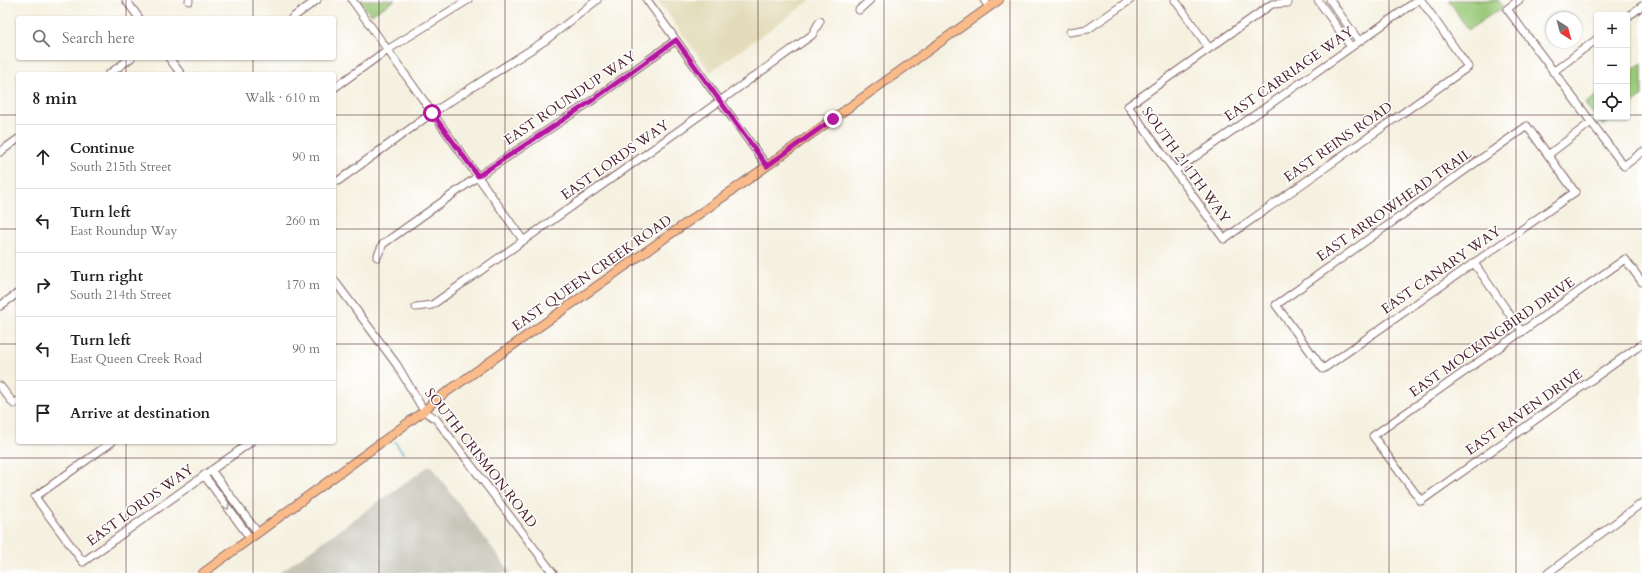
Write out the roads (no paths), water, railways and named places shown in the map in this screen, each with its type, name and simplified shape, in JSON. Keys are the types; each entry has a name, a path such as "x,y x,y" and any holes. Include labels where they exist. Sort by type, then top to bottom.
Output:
{"main road":[{"name":"EAST QUEEN CREEK ROAD","path":"203,573 424,411 434,401 999,0"}],"street":[{"path":"126,0 138,16"},
{"path":"295,16 317,0"},
{"path":"352,0 523,240"},
{"path":"336,87 388,50 468,0"},
{"path":"336,181 432,113 546,40 597,0"},
{"path":"648,0 767,166"},
{"path":"859,10 870,0"},
{"path":"984,0 989,8"},
{"path":"1070,32 1088,29 1130,0"},
{"path":"1175,0 1209,48 1272,4 1288,3"},
{"path":"1318,0 1351,46"},
{"path":"1330,0 1359,41"},
{"name":"EAST CARRIAGE WAY","path":"1175,171 1351,46 1420,0"},
{"name":"EAST REINS ROAD","path":"1224,239 1468,66 1420,0"},
{"path":"1519,0 1507,9 1590,123 1624,166 1642,152"},
{"path":"1630,15 1642,6"},
{"name":"EAST LORDS WAY","path":"416,307 432,305 721,101 812,35 820,21"},
{"name":"EAST ROUNDUP WAY","path":"377,257 383,244 478,176 590,102 676,40"},
{"path":"1553,72 1594,41"},
{"name":"SOUTH 211TH WAY","path":"1209,48 1128,106 1224,239"},
{"path":"111,72 128,60"},
{"path":"170,60 180,72"},
{"path":"1548,155 1590,123"},
{"name":"EAST ARROWHEAD TRAIL","path":"1323,369 1276,305 1527,126 1548,155"},
{"path":"0,152 16,140"},
{"name":"EAST CANARY WAY","path":"1323,369 1575,192 1548,155"},
{"name":"EAST MOCKINGBIRD DRIVE","path":"1421,501 1373,436 1625,259 1642,282"},
{"path":"1474,263 1522,332"},
{"name":"SOUTH CRISMON ROAD","path":"336,283 397,365 424,411 436,420 552,573"},
{"path":"0,306 16,294"},
{"name":"EAST RAVEN DRIVE","path":"1421,501 1642,344"},
{"path":"0,386 16,403"},
{"name":"EAST LORDS WAY","path":"109,444 35,498 83,562 248,444"},
{"path":"211,470 258,533"},
{"path":"204,475 250,538"},
{"path":"1548,573 1642,503"}],"waterway":[{"path":"395,442 403,453"}]}
